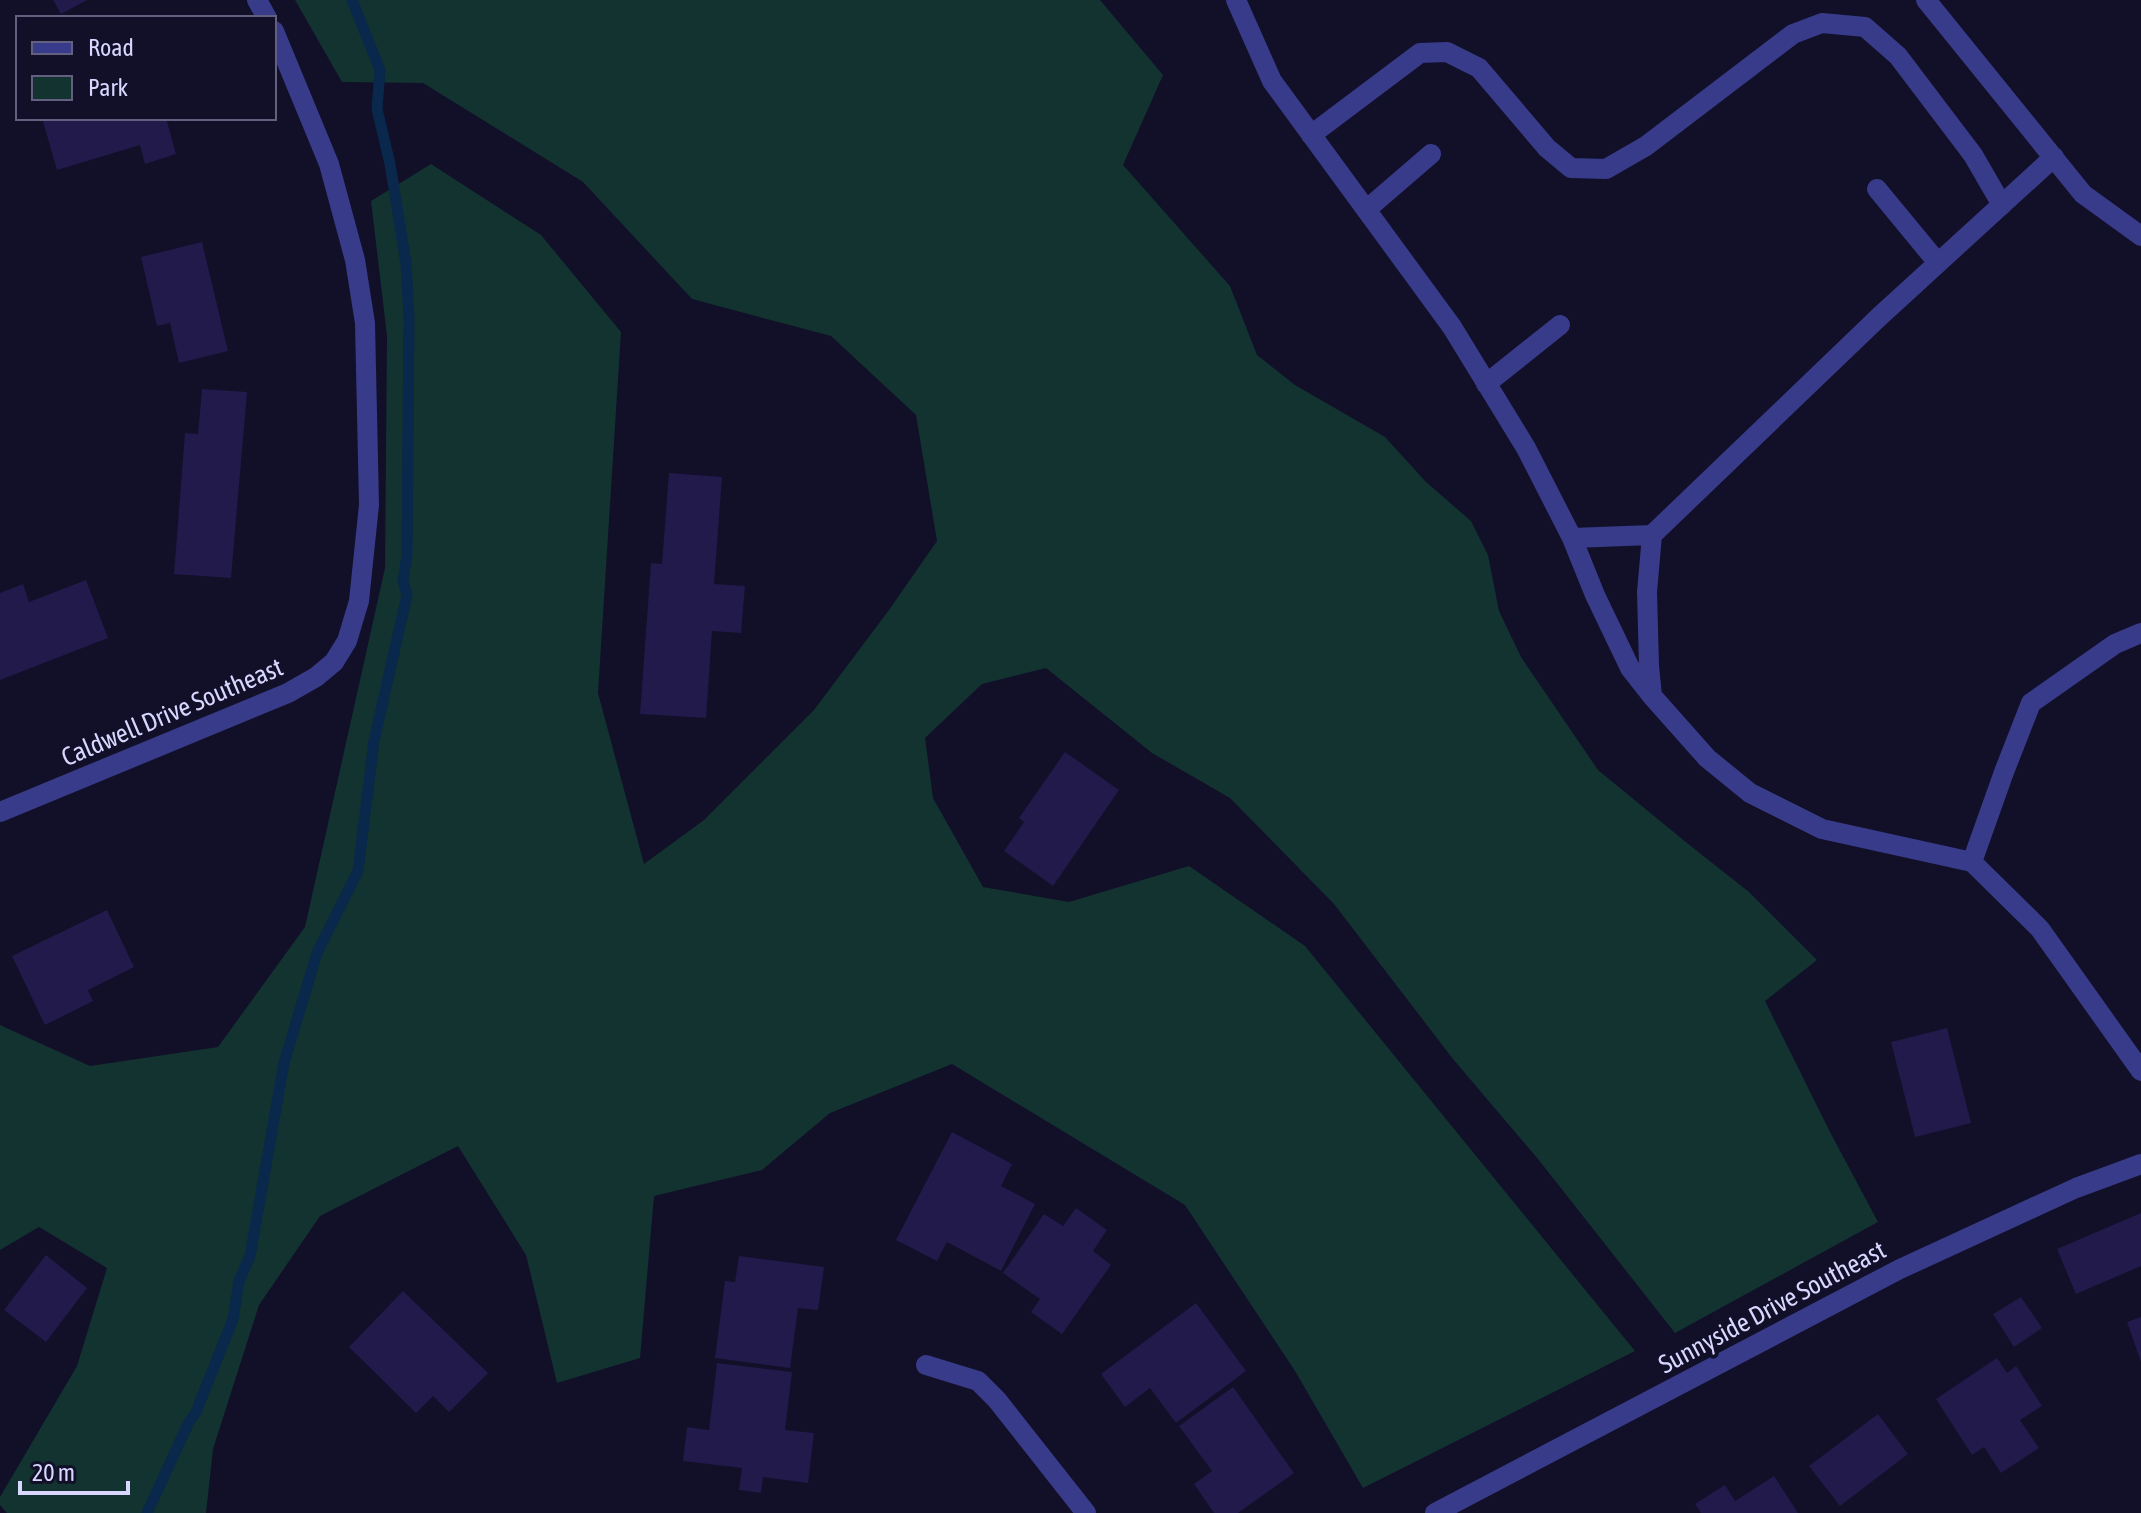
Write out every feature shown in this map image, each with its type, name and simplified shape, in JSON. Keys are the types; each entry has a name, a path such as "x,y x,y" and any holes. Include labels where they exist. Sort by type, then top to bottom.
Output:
{"street":[{"path":"1236,0 1272,81 1452,327 1526,448 1572,538 1630,668 1652,696 1707,758 1750,793 1822,829 1972,862 2040,929 2141,1071"},
{"path":"1926,0 2083,194 2141,236"},
{"path":"1311,135 1420,53 1447,52 1479,68 1547,148 1571,168 1606,169 1646,146 1793,34 1822,23 1865,27 1898,56 1973,155 2002,205"},
{"name":"Caldwell Drive Southeast","path":"0,812 288,693 334,662 347,641 359,601 369,505 365,323 355,260 329,164 276,36"},
{"path":"1366,210 1431,154"},
{"path":"1652,696 1647,592 1652,535 1879,317 2054,157"},
{"path":"1877,189 1938,263"},
{"path":"1486,384 1560,325"},
{"path":"1572,538 1652,535"},
{"path":"1972,862 2031,703 2115,644 2141,633"},
{"name":"Sunnyside Drive Southeast","path":"1435,1513 1900,1269 2076,1188 2141,1164"},
{"path":"926,1365 978,1381 997,1400 1086,1513"}],"green space":[{"path":"295,0 1100,0 1163,75 1123,165 1230,286 1257,355 1295,385 1385,437 1426,482 1471,521 1488,555 1499,611 1521,657 1598,770 1749,892 1817,960 1765,1001 1878,1222 1675,1333 1538,1159 1453,1059 1334,904 1230,798 1152,753 1046,668 982,684 925,738 933,798 983,887 1069,902 1189,866 1305,946 1635,1351 1363,1488 1295,1371 1185,1205 952,1064 830,1113 762,1170 654,1196 640,1358 557,1383 526,1255 458,1146 320,1216 259,1305 213,1449 206,1513 7,1513 0,1505 0,1497 77,1366 107,1268 39,1227 0,1250 0,1025 90,1066 218,1047 305,927 385,568 387,336 371,201 431,164 541,235 621,332 598,693 644,864 704,820 814,710 937,541 916,415 831,336 692,299 583,182 423,83 342,82"}],"building":[{"path":"53,0 87,0 61,14"},
{"path":"43,120 167,120 176,154 145,164 140,145 57,170"},
{"path":"202,242 228,351 179,363 170,323 157,326 141,257"},
{"path":"202,389 247,392 231,578 174,574 185,433 198,434"},
{"path":"669,473 722,477 714,584 745,586 741,633 712,631 706,718 640,714 651,563 662,564"},
{"path":"86,580 108,638 0,680 0,593 23,584 29,602"},
{"path":"1065,752 1119,790 1053,886 1004,851 1024,822 1019,818"},
{"path":"107,910 134,967 88,990 93,1001 45,1025 12,956"},
{"path":"1947,1028 1971,1123 1915,1137 1891,1042"},
{"path":"952,1132 1012,1164 1001,1186 1035,1204 1001,1271 947,1242 937,1261 896,1240"},
{"path":"1076,1208 1107,1230 1093,1251 1111,1265 1062,1334 1031,1312 1040,1299 1003,1273 1044,1214 1063,1226"},
{"path":"2141,1213 2141,1266 2076,1294 2057,1249"},
{"path":"46,1255 87,1288 46,1342 4,1310"},
{"path":"739,1256 824,1267 818,1310 798,1308 790,1368 715,1358 725,1281 735,1282"},
{"path":"403,1291 488,1373 449,1412 433,1396 416,1413 349,1347"},
{"path":"2021,1297 2042,1328 2014,1347 1993,1314"},
{"path":"1196,1303 1246,1371 1176,1423 1150,1388 1125,1407 1101,1374"},
{"path":"2141,1317 2141,1362 2127,1322"},
{"path":"1997,1358 2007,1373 2016,1366 2042,1406 2020,1420 2039,1448 2001,1473 1984,1447 1972,1455 1936,1399"},
{"path":"717,1363 792,1372 785,1430 814,1433 808,1483 763,1477 761,1493 739,1490 742,1468 683,1461 687,1427 709,1430"},
{"path":"1233,1387 1294,1473 1238,1513 1214,1513 1194,1484 1212,1471 1179,1426"},
{"path":"1878,1414 1908,1454 1840,1506 1809,1466"},
{"path":"1774,1476 1798,1513 1701,1513 1695,1504 1725,1485 1735,1501"}],"waterway":[{"path":"147,1513 196,1412 233,1319 239,1281 250,1256 284,1063 317,953 358,871 374,741 407,595 403,581 407,555 409,317 406,263 390,164 377,109 380,70 352,0"}]}
